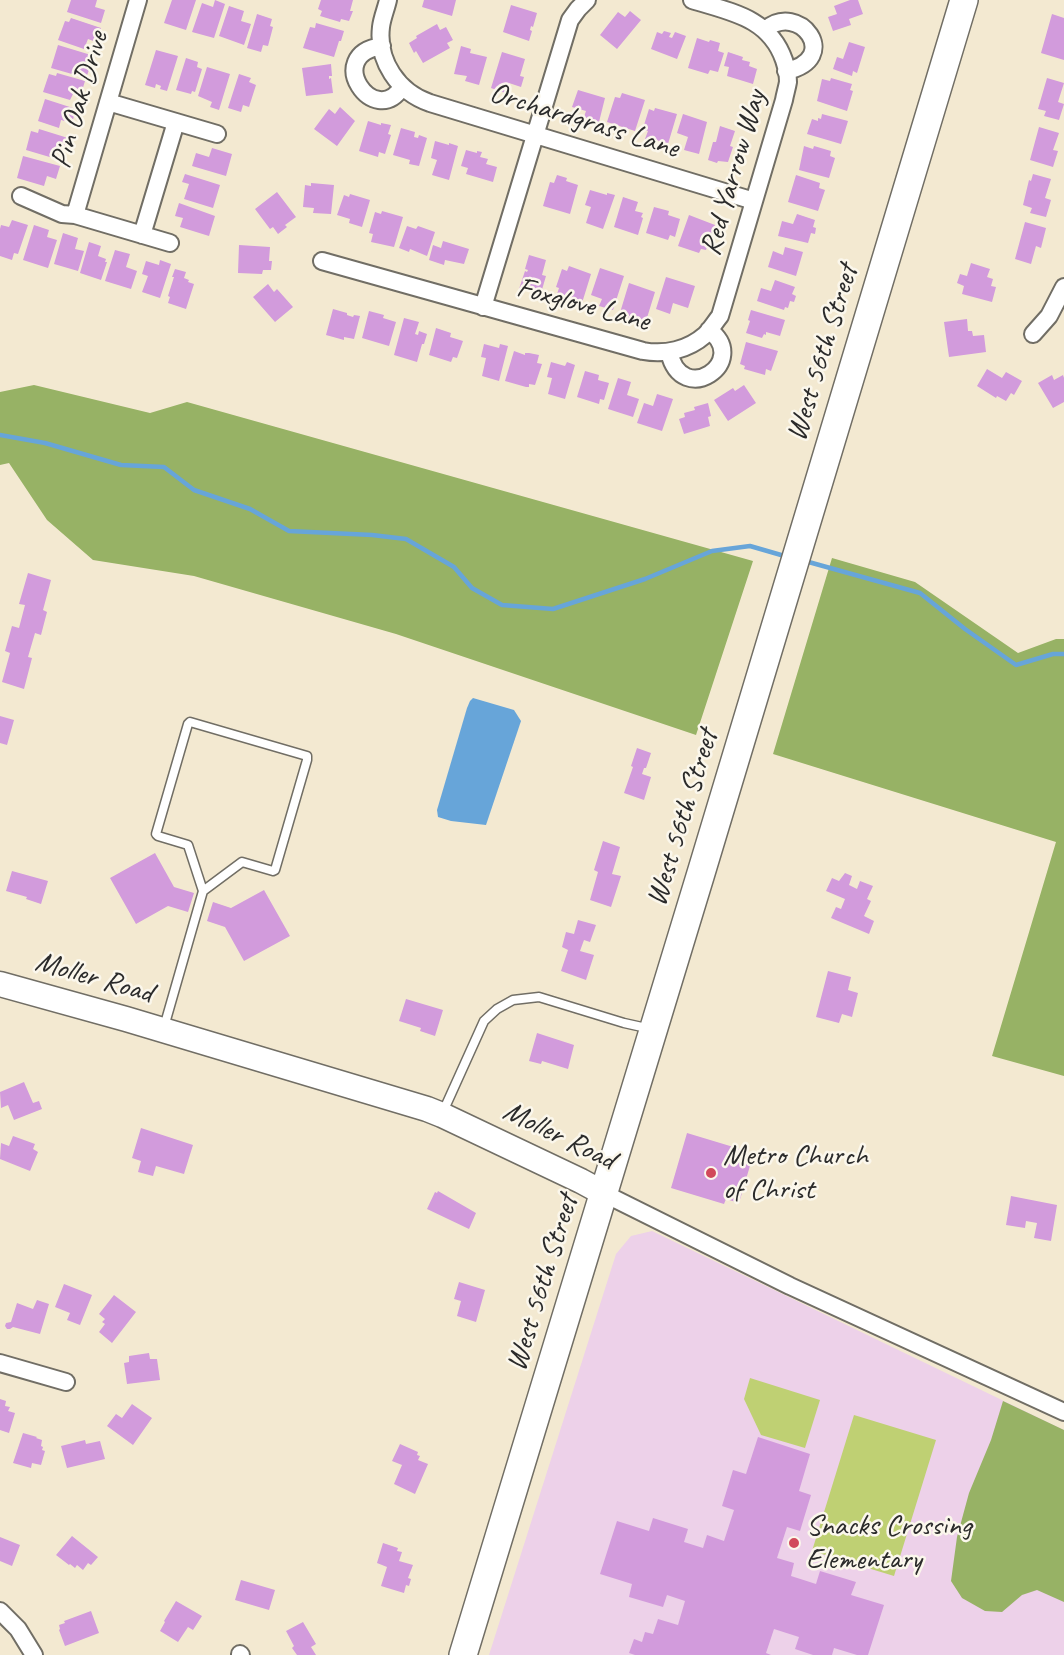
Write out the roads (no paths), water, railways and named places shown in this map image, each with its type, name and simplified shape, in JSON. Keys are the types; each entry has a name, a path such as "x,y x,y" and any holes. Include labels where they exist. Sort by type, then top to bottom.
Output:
{"main road":[{"name":"West 56th Street","path":"463,1655 655,1030 964,0"}],"street":[{"name":"Pin Oak Drive","path":"75,215 138,0"},
{"path":"388,0 381,27 382,46 367,50 358,60 355,66 355,80 365,94 374,98 384,99 394,96 402,87"},
{"path":"483,307 570,20 586,0"},
{"name":"Red Yarrow Way","path":"692,0 743,16 759,24 776,41 782,53 788,84 729,289"},
{"name":"Red Yarrow Way","path":"765,30 771,23 791,17 803,22 812,33 811,56 802,66 786,70"},
{"name":"Orchardgrass Lane","path":"382,46 388,69 402,87 426,101 754,201"},
{"path":"108,102 217,134"},
{"path":"142,236 176,122"},
{"path":"21,196 62,214 75,215 170,243"},
{"name":"Foxglove Lane","path":"322,261 657,353 681,349 694,343 709,330 720,316 729,289"},
{"path":"1033,334 1049,316 1064,287"},
{"name":"Foxglove Lane","path":"669,352 679,373 688,378 705,377 714,372 722,356 720,342 717,336 709,330"},
{"name":"Moller Road","path":"0,984 163,1030 442,1115 571,1176 790,1286 1064,1412"},
{"path":"0,1363 66,1382"},
{"path":"0,1611 18,1629 34,1655"}],"lane":[{"path":"163,1030 203,891 188,845 156,834 188,724 190,722 307,756 308,760 275,870 242,862 203,891"},
{"path":"442,1115 484,1022 497,1008 513,1000 539,997 655,1030"}],"water":[{"path":"473,698 514,710 521,721 486,825 451,821 438,817 437,810 467,708"}],"waterway":[{"path":"0,435 45,443 121,465 164,467 194,490 250,509 289,531 406,539 454,567 472,588 502,605 553,609 645,579 712,551 750,546 788,557"},
{"path":"805,561 920,593 1016,665 1053,654 1064,654"}],"place":[{"name":"Metro Church of Christ","path":"711,1173"},
{"name":"Snacks Crossing Elementary","path":"794,1543"}]}
